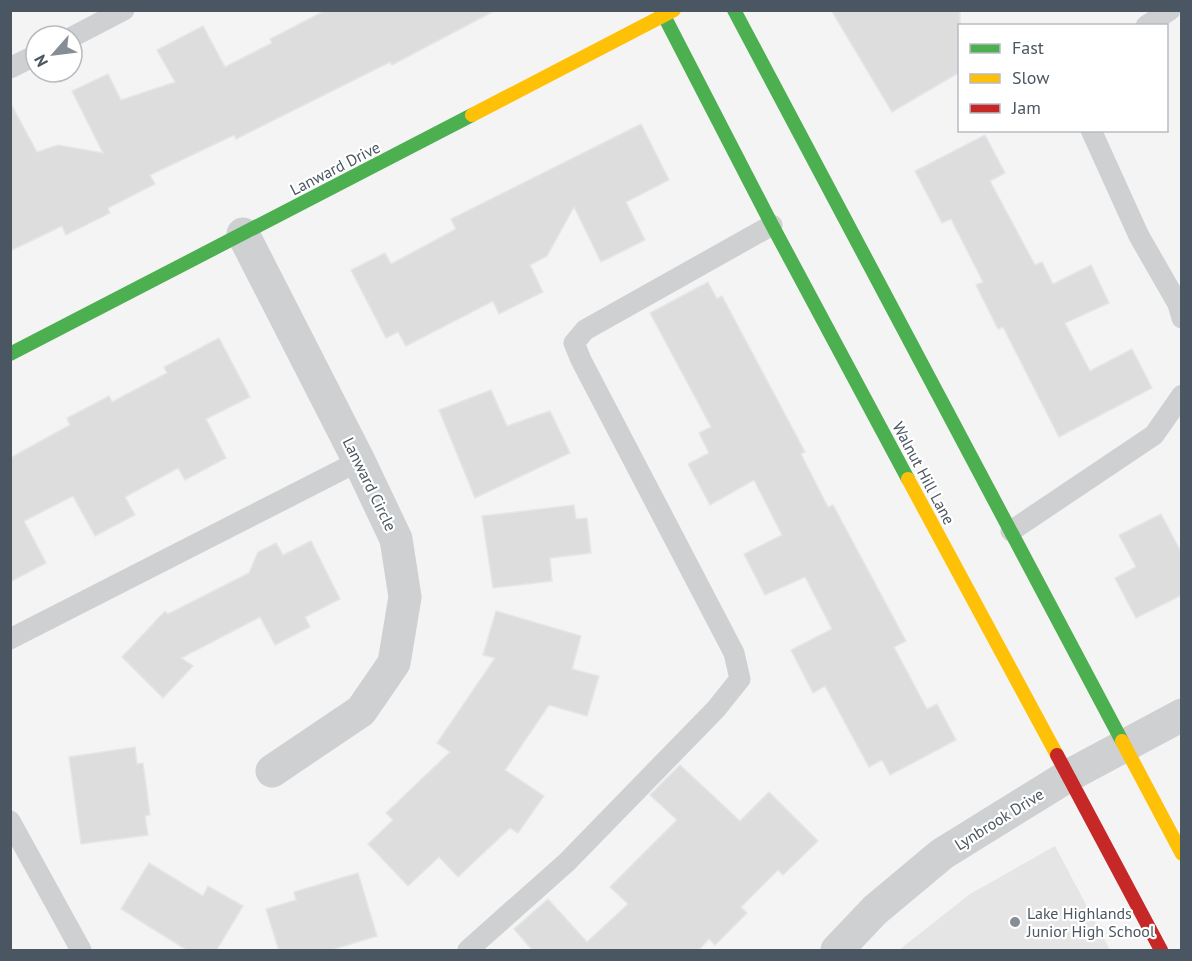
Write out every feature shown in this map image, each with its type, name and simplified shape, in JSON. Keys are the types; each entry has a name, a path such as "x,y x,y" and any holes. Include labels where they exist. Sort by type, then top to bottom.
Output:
{"main road":[{"path":"734,10 1182,854"},
{"name":"Walnut Hill Lane","path":"666,12 772,225 1161,951"},
{"name":"Lanward Drive","path":"10,354 666,12"}],"street":[{"name":"Lanward Circle","path":"243,234 359,460 396,539 405,597 394,663 361,711 272,771"},
{"name":"Lynbrook Drive","path":"837,951 874,910 942,854 1068,776 1182,715"}],"lane":[{"path":"84,31 124,10"},
{"path":"1149,24 1170,10"},
{"path":"10,68 24,61"},
{"path":"1092,132 1139,236 1178,304 1182,318"},
{"path":"468,951 567,862 716,709 740,680 734,653 574,343 585,330 772,225"},
{"path":"1011,531 1154,435 1182,395"},
{"path":"10,639 359,460"},
{"path":"10,821 81,951"}],"shaded area":[{"name":"Lake Highlands Junior High School","path":"1055,846 1110,950 899,950 970,894"}],"building":[{"path":"326,10 496,10 392,65 390,62 236,139 234,135 150,175 155,184 108,208 110,213 66,235 62,226 10,251 10,102 37,152 58,145 103,153 72,91 108,74 121,100 175,82 157,50 203,26 225,67 272,43 270,39"},
{"path":"831,10 960,10 958,73 892,112"},
{"path":"641,124 669,180 626,202 645,240 601,262 574,207 547,256 530,265 543,292 499,314 493,301 406,346 398,332 386,338 351,270 385,253 391,264 456,229 451,219"},
{"path":"985,135 1005,173 990,181 1035,265 1042,262 1053,284 1091,265 1109,303 1065,323 1090,371 1132,349 1152,388 1059,437 1003,327 998,329 976,285 983,282 951,219 942,223 915,171"},
{"path":"708,282 717,299 722,296 805,452 801,454 828,507 833,505 906,641 894,647 927,709 937,704 956,740 890,775 882,760 869,767 825,686 813,693 791,650 832,629 805,577 765,595 744,554 782,535 754,480 710,505 688,464 709,453 699,433 711,427 650,313"},
{"path":"219,338 250,397 206,419 226,458 185,480 178,468 125,497 135,515 95,536 73,496 24,521 46,563 10,582 10,458 70,425 67,418 109,396 112,402 167,373 164,367"},
{"path":"491,390 507,426 550,411 570,453 475,498 439,410"},
{"path":"574,505 576,519 587,518 591,553 550,558 552,581 493,588 482,516"},
{"path":"1161,514 1182,554 1182,595 1136,618 1115,578 1136,567 1119,535"},
{"path":"311,541 340,599 305,617 310,627 275,645 260,617 181,658 193,666 163,698 122,657 165,611 168,614 249,573 258,552 276,543 283,555"},
{"path":"496,611 581,636 572,669 599,676 587,716 549,705 505,770 544,796 518,833 510,828 458,877 439,857 408,886 368,844 393,820 386,813 450,752 437,743 495,658 483,655"},
{"path":"135,747 137,764 143,763 150,815 145,816 148,835 81,844 69,757"},
{"path":"680,765 740,821 769,792 818,841 783,875 778,870 741,907 747,913 715,945 709,939 698,951 533,951 514,929 548,899 587,942 628,904 610,887 677,820 650,795"},
{"path":"149,863 203,896 208,886 243,906 216,951 188,951 121,909"},
{"path":"358,873 377,936 328,951 279,951 266,909 296,900 294,892"}],"traffic: fast":[{"path":"661,10 772,225 908,479"},
{"path":"734,10 1122,741"},
{"path":"10,354 472,115"}],"traffic: slow":[{"path":"472,115 674,10"},
{"path":"908,479 1057,755"},
{"path":"1122,741 1182,854"}],"traffic: jam":[{"path":"1057,755 1161,950"}],"place":[{"name":"Lake Highlands Junior High School","path":"1015,922"}]}
